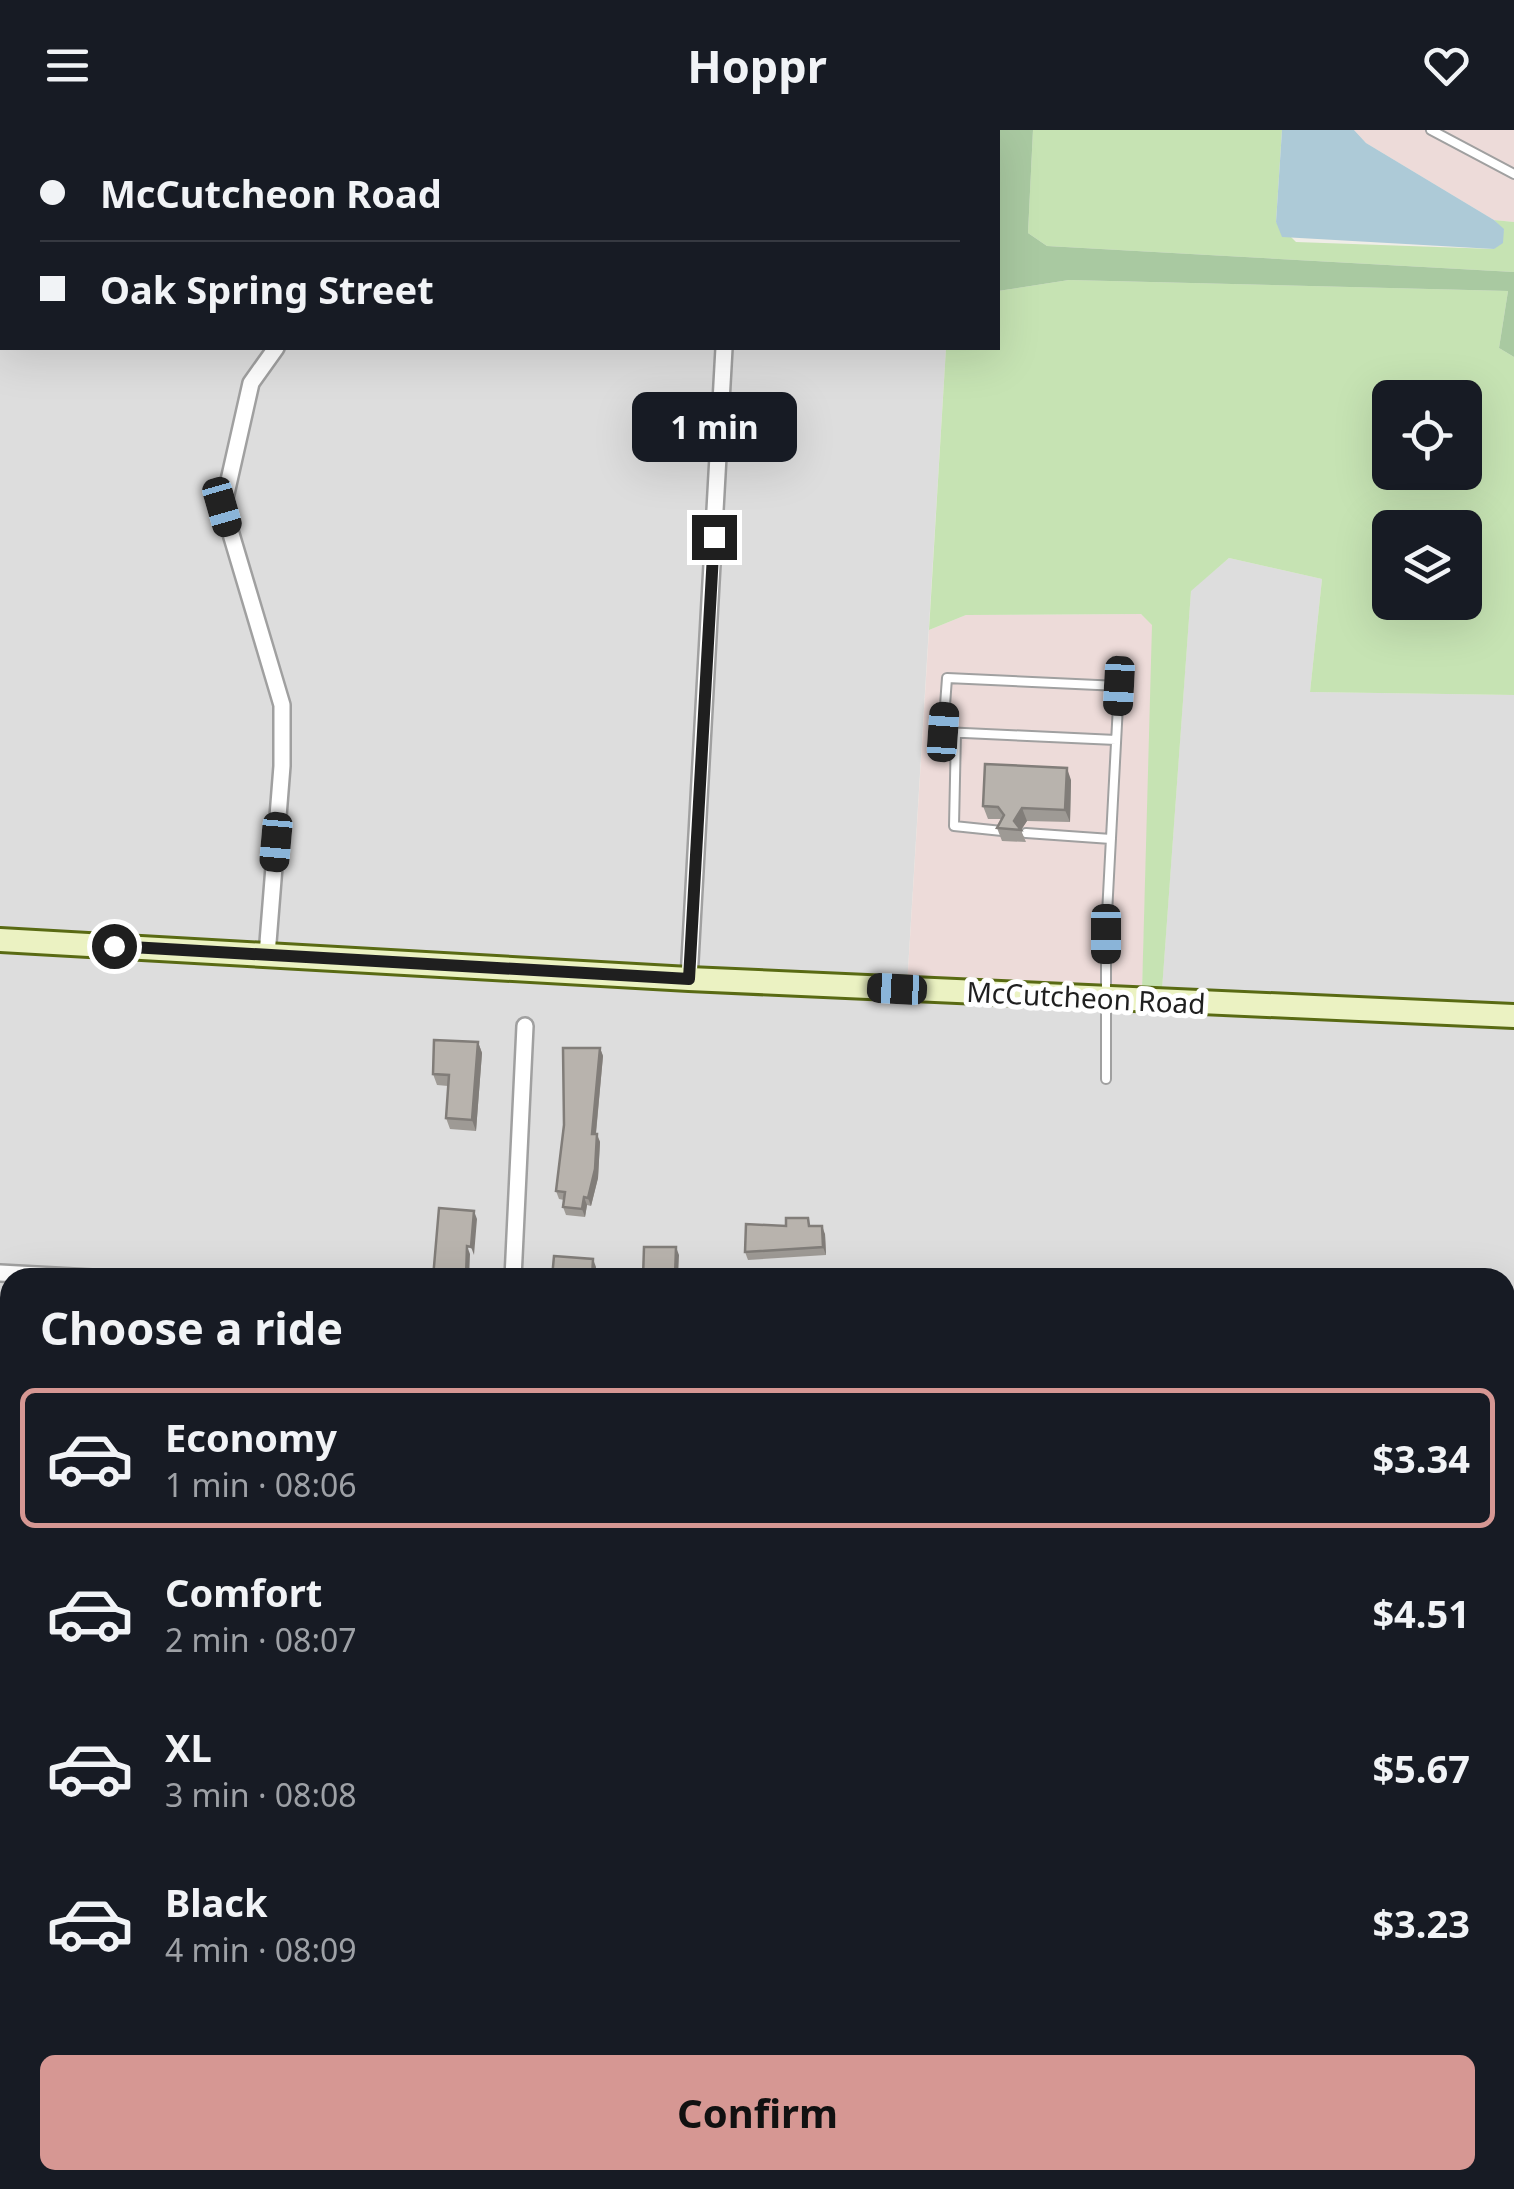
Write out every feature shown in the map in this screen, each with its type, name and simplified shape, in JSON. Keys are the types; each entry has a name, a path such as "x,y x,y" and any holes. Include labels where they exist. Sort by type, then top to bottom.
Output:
{"main road":[{"name":"McCutcheon Road","path":"0,940 689,979 1514,1016"}],"street":[{"path":"266,955 282,766 282,705 222,507 252,383 275,350"},
{"path":"689,979 724,350"},
{"path":"513,1268 525,1026"}],"lane":[{"path":"1431,130 1514,174"},
{"path":"1106,1079 1119,686 947,678 943,732 1116,740"},
{"path":"956,732 954,826 1002,831"},
{"path":"1026,833 1111,839"}],"shaded area":[{"path":"1354,130 1514,130 1514,222 1494,220 1366,143"},
{"path":"0,350 946,350 907,986 1162,989 1191,590 1229,558 1322,579 1310,692 1514,695 1514,1268 0,1268"},
{"path":"1141,614 1153,625 1142,998 907,987 929,630 966,615"}],"green space":[{"path":"1000,130 1033,130 1028,233 1047,246 1514,272 1514,357 1499,348 1508,291 1069,280 1000,291"},
{"path":"1033,130 1282,130 1276,222 1296,242 1494,249 1504,230 1494,220 1514,222 1514,272 1047,246 1028,233"},
{"path":"1069,280 1508,291 1499,348 1514,357 1514,695 1310,692 1322,579 1229,558 1191,591 1162,990 1142,991 1152,625 1141,614 966,615 929,630 946,350 1000,350 1000,291"}],"water":[{"path":"1282,130 1354,130 1366,143 1494,220 1504,229 1503,243 1494,249 1282,237 1276,222"}],"building":[{"path":"985,764 1067,768 1065,810 1022,808 1014,821 1021,830 997,828 1004,815 998,807 983,806"},
{"path":"434,1040 478,1042 472,1120 446,1118 449,1075 433,1074"},
{"path":"563,1048 600,1048 592,1134 597,1134 595,1169 582,1209 563,1207 565,1192 556,1191 564,1125"},
{"path":"439,1208 474,1211 466,1268 434,1268"},
{"path":"786,1218 808,1218 809,1226 822,1226 823,1247 745,1252 746,1224 786,1226"},
{"path":"644,1247 676,1247 675,1268 643,1268"},
{"path":"554,1256 593,1259 593,1268 553,1268"}],"route":[{"path":"114,946 689,979 714,537"}]}
